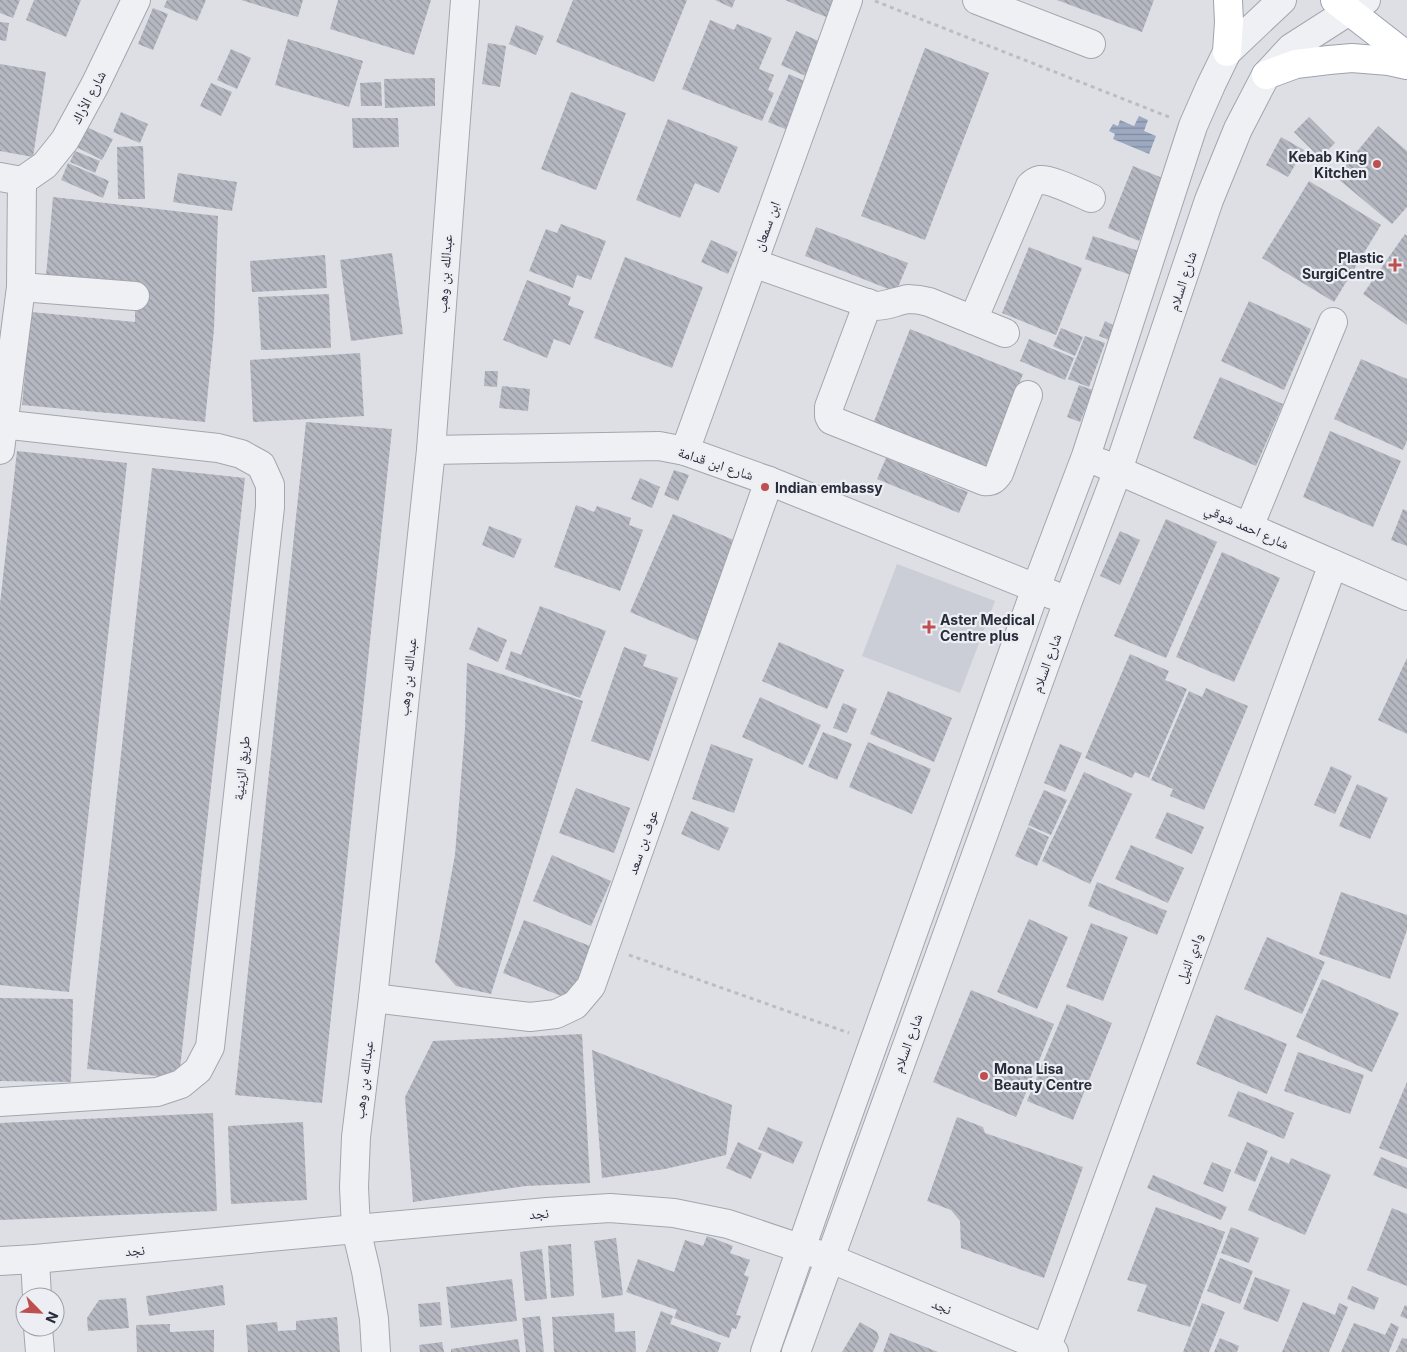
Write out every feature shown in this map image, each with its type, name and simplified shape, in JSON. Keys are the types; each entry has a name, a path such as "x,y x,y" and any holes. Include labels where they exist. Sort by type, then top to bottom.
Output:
{"main road":[{"path":"1228,0 1228,52"},
{"path":"1350,4 1407,56"},
{"path":"1266,75 1296,64 1352,58 1389,61 1407,66"}],"street":[{"name":"شارع الأراك","path":"11,179 45,165 65,140 99,77 136,0"},
{"name":"عبدالله بن وهب","path":"376,1352 374,1319 366,1271 356,1229 354,1187 356,1138 373,998 431,450 466,0"},
{"name":"ابن سمعان","path":"685,451 848,0"},
{"path":"977,0 1091,44"},
{"path":"765,1352 800,1248 1036,588 1086,456 1193,126 1228,52 1282,0"},
{"name":"شارع السلام","path":"796,1352 974,857 1118,470 1209,200 1238,129 1266,75 1290,48 1350,4"},
{"path":"1,433 21,287 11,179"},
{"path":"973,320 1023,199 1033,182 1038,180 1048,181 1090,198"},
{"path":"753,263 875,306 908,299 929,302 1005,333"},
{"path":"21,287 135,296"},
{"path":"868,303 829,407 831,420 984,481 989,481 993,480 999,473 1028,395"},
{"path":"1249,527 1333,322"},
{"name":"طريق الزينية","path":"0,1102 157,1092 181,1084 198,1070 210,1047 269,517 270,485 261,465 241,454 218,448 1,433"},
{"name":"شارع ابن قدامة","path":"431,450 660,446 685,451 769,480 1068,601"},
{"name":"شارع احمد شوقي","path":"1086,456 1407,596"},
{"name":"عوف بن سعد","path":"373,998 530,1017 556,1014 575,1005 591,986 769,480"},
{"name":"وادي النيل","path":"1048,1351 1333,564"},
{"path":"943,848 974,857"},
{"name":"نجد","path":"0,1261 610,1208 674,1213 728,1224 829,1258 1048,1351"},
{"path":"35,1259 36,1287"},
{"path":"39,1337 40,1352"}],"path":[{"path":"872,0 1193,126"},
{"path":"605,946 874,1042"}],"shaded area":[{"name":"Aster Medical Centre plus","path":"897,564 995,601 960,693 862,656"}],"water":[{"path":"1139,116 1148,120 1144,131 1156,136 1149,154 1113,139 1115,134 1109,131 1113,124 1118,126 1120,120 1134,126"}],"building":[{"path":"0,0 20,0 13,18 0,13"},
{"path":"34,0 81,0 66,37 26,20"},
{"path":"167,0 206,0 197,21 164,7"},
{"path":"241,0 303,0 298,17"},
{"path":"338,0 431,0 414,55 330,29"},
{"path":"573,0 687,0 654,82 556,42"},
{"path":"715,0 735,0 732,8"},
{"path":"785,0 839,0 831,19"},
{"path":"1057,0 1154,0 1142,32"},
{"path":"153,8 168,14 153,50 138,44"},
{"path":"710,20 734,30 737,24 772,38 759,69 774,75 768,90 774,93 762,121 682,89"},
{"path":"0,22 9,23 6,41 0,40"},
{"path":"516,25 544,36 536,55 509,44"},
{"path":"796,31 823,43 808,77 781,65"},
{"path":"288,39 363,61 349,107 275,85"},
{"path":"488,43 506,46 500,87 482,84"},
{"path":"925,48 989,73 925,240 861,216"},
{"path":"231,49 251,58 237,89 217,80"},
{"path":"0,64 46,72 33,157 0,151"},
{"path":"789,74 811,84 790,131 768,122"},
{"path":"435,78 435,106 385,108 384,79"},
{"path":"381,82 382,106 361,106 360,83"},
{"path":"211,83 232,92 221,116 200,106"},
{"path":"571,92 626,113 596,190 541,169"},
{"path":"121,112 148,124 140,143 113,132"},
{"path":"1309,117 1335,143 1320,158 1294,132"},
{"path":"352,118 398,118 399,147 353,148"},
{"path":"668,119 738,147 719,193 695,183 680,218 636,200"},
{"path":"84,126 113,139 102,160 74,146"},
{"name":"Kebab King Kitchen","path":"1378,126 1407,151 1407,207 1392,224 1336,177"},
{"path":"1281,137 1304,150 1288,177 1266,165"},
{"path":"143,146 145,199 118,199 117,147"},
{"path":"75,151 100,161 95,173 70,162"},
{"path":"68,163 109,181 103,198 61,180"},
{"path":"1133,166 1165,179 1139,241 1108,228"},
{"path":"178,173 237,182 232,211 173,202"},
{"path":"1309,181 1381,225 1334,302 1262,258"},
{"path":"53,197 218,216 214,329 205,422 22,405 31,312 135,322 135,290 46,276"},
{"path":"561,224 606,241 591,280 577,275 573,288 529,271 546,229 557,233"},
{"path":"816,227 908,263 896,292 805,256"},
{"name":"Plastic SurgiCentre","path":"1405,234 1407,236 1407,325 1363,294"},
{"path":"1093,236 1142,252 1134,276 1085,259"},
{"path":"711,240 738,252 728,274 701,262"},
{"path":"1029,247 1082,268 1056,335 1002,313"},
{"path":"392,253 403,334 351,341 340,260"},
{"path":"325,255 327,288 252,292 250,261"},
{"path":"625,257 703,287 672,368 594,338"},
{"path":"527,280 571,297 568,305 584,311 570,345 554,339 547,358 503,340"},
{"path":"329,294 331,348 261,350 258,297"},
{"path":"1249,301 1311,329 1284,390 1221,361"},
{"path":"1105,321 1115,326 1109,340 1099,336"},
{"path":"1061,328 1083,337 1075,356 1053,346"},
{"path":"910,329 1023,374 985,468 873,424"},
{"path":"1085,336 1105,343 1089,387 1068,379"},
{"path":"1029,339 1074,358 1065,380 1020,361"},
{"path":"360,353 364,416 253,422 250,360"},
{"path":"1361,359 1407,379 1407,441 1403,450 1334,419"},
{"path":"485,371 498,371 497,387 484,386"},
{"path":"1220,377 1283,404 1256,466 1193,438"},
{"path":"1079,385 1093,390 1080,422 1067,417"},
{"path":"502,386 530,389 528,411 499,408"},
{"path":"306,422 392,429 322,1103 235,1095"},
{"path":"1330,431 1401,461 1373,527 1303,497"},
{"path":"17,451 127,463 69,992 0,985 0,604"},
{"path":"886,458 968,492 959,513 877,479"},
{"path":"152,468 245,478 179,1078 87,1069"},
{"path":"674,470 689,475 678,501 664,495"},
{"path":"640,478 660,487 652,508 631,499"},
{"path":"576,505 594,512 597,506 631,518 629,525 643,530 620,591 554,567"},
{"path":"1403,509 1407,511 1407,546 1391,540"},
{"path":"673,514 743,544 700,642 630,612"},
{"path":"1166,519 1217,542 1166,658 1114,636"},
{"path":"489,526 522,539 514,558 482,545"},
{"path":"1120,531 1140,540 1120,585 1100,576"},
{"path":"1222,552 1280,578 1234,682 1176,657"},
{"path":"540,606 606,631 580,698 505,669 511,651 521,655"},
{"path":"478,627 507,640 498,662 469,649"},
{"path":"779,642 844,670 827,709 762,681"},
{"path":"624,647 647,655 643,666 678,678 649,761 591,741"},
{"path":"1130,654 1169,671 1165,680 1187,689 1149,778 1135,772 1132,778 1085,758"},
{"path":"1407,658 1407,734 1378,720"},
{"path":"467,663 583,701 491,994 456,986 435,962 455,855 465,729"},
{"path":"1206,688 1248,706 1204,810 1170,796 1173,789 1151,780 1189,691 1202,697"},
{"path":"888,691 952,718 934,762 870,734"},
{"path":"760,697 821,725 803,765 742,737"},
{"path":"843,703 857,709 847,733 833,728"},
{"path":"823,732 852,744 837,780 808,767"},
{"path":"868,742 931,769 912,814 849,787"},
{"path":"711,744 753,759 734,813 692,799"},
{"path":"1060,744 1082,753 1065,792 1044,783"},
{"path":"1331,766 1352,776 1335,814 1314,805"},
{"path":"1084,772 1132,794 1090,884 1042,861"},
{"path":"1357,784 1388,798 1370,839 1339,826"},
{"path":"576,788 630,808 614,853 559,833"},
{"path":"1044,790 1067,800 1051,835 1028,825"},
{"path":"691,811 729,828 719,851 681,834"},
{"path":"1167,812 1204,827 1192,854 1155,838"},
{"path":"1028,827 1049,837 1037,866 1015,856"},
{"path":"1131,845 1184,868 1168,903 1115,879"},
{"path":"552,855 611,881 591,926 533,901"},
{"path":"1097,882 1167,911 1157,935 1088,906"},
{"path":"1341,892 1407,915 1407,930 1390,979 1319,954"},
{"path":"1029,919 1068,937 1037,1009 997,992"},
{"path":"524,920 595,948 574,1001 503,973"},
{"path":"1091,923 1128,937 1103,1001 1066,987"},
{"path":"1267,937 1325,962 1302,1014 1244,989"},
{"path":"1322,979 1399,1013 1372,1072 1296,1037"},
{"path":"971,990 1054,1024 1016,1117 933,1082"},
{"path":"0,998 73,999 71,1082 0,1081"},
{"path":"1067,1004 1112,1023 1073,1120 1027,1101"},
{"path":"1216,1015 1287,1044 1267,1094 1196,1064"},
{"path":"582,1034 590,1183 526,1186 413,1202 405,1097 433,1041"},
{"path":"592,1050 732,1105 726,1155 665,1169 602,1178"},
{"path":"1298,1052 1364,1075 1350,1114 1284,1091"},
{"path":"1407,1082 1407,1159 1379,1148"},
{"path":"1238,1091 1294,1113 1284,1139 1228,1116"},
{"path":"213,1113 217,1211 0,1220 0,1123"},
{"path":"957,1117 983,1127 985,1133 1083,1167 1044,1278 961,1248 960,1221 951,1210 927,1201"},
{"path":"303,1122 307,1200 231,1204 228,1126"},
{"path":"768,1127 803,1142 793,1164 758,1149"},
{"path":"738,1142 762,1154 751,1179 726,1168"},
{"path":"1247,1142 1268,1151 1255,1182 1234,1173"},
{"path":"1271,1156 1289,1164 1291,1158 1331,1175 1305,1235 1248,1210"},
{"path":"1381,1157 1407,1168 1407,1189 1373,1175"},
{"path":"1212,1162 1231,1170 1223,1192 1203,1184"},
{"path":"1153,1175 1227,1207 1221,1220 1147,1188"},
{"path":"1156,1207 1225,1232 1190,1327 1137,1311 1147,1285 1127,1280"},
{"path":"1392,1208 1407,1214 1407,1286 1367,1270"},
{"path":"1231,1227 1259,1238 1249,1263 1221,1253"},
{"path":"707,1236 733,1246 730,1253 750,1260 744,1275 749,1277 736,1315 741,1316 736,1329 732,1328 729,1338 674,1318 677,1310 626,1292 638,1259 674,1272 685,1240 703,1246"},
{"path":"616,1238 623,1295 602,1298 594,1241"},
{"path":"571,1244 574,1296 551,1298 548,1246"},
{"path":"542,1249 547,1299 525,1301 520,1252"},
{"path":"1220,1258 1253,1271 1240,1304 1207,1291"},
{"path":"1255,1277 1290,1290 1278,1322 1243,1309"},
{"path":"512,1279 517,1321 451,1328 446,1287"},
{"path":"223,1285 225,1305 149,1316 146,1296"},
{"path":"1352,1286 1379,1298 1374,1310 1347,1299"},
{"path":"126,1298 129,1328 88,1331 87,1318 99,1300"},
{"path":"440,1302 442,1325 420,1327 418,1304"},
{"path":"1303,1302 1335,1315 1339,1303 1348,1307 1329,1352 1282,1352"},
{"path":"1202,1303 1225,1312 1209,1352 1183,1352"},
{"path":"1405,1305 1407,1306 1407,1319 1400,1316"},
{"path":"661,1311 673,1316 670,1324 721,1343 718,1352 646,1352"},
{"path":"614,1313 615,1332 635,1331 636,1352 554,1352 552,1317"},
{"path":"540,1316 544,1352 526,1352 522,1318"},
{"path":"337,1317 340,1352 248,1352 246,1325 277,1322 278,1331 296,1330 296,1321"},
{"path":"860,1322 877,1332 879,1338 873,1352 842,1352"},
{"path":"1354,1323 1385,1335 1391,1323 1399,1327 1389,1352 1341,1352"},
{"path":"170,1324 170,1332 214,1330 214,1352 137,1352 136,1325"},
{"path":"890,1333 938,1352 883,1352"},
{"path":"1220,1338 1239,1346 1237,1352 1214,1352"},
{"path":"1402,1338 1407,1339 1407,1352 1396,1352"},
{"path":"518,1339 520,1352 451,1352 451,1349"},
{"path":"442,1342 444,1352 420,1352 419,1345"}],"place":[{"name":"Kebab King Kitchen","path":"1377,164"},
{"name":"Plastic SurgiCentre","path":"1395,265"},
{"name":"Indian embassy","path":"765,487"},
{"name":"Aster Medical Centre plus","path":"929,627"},
{"name":"Mona Lisa Beauty Centre","path":"984,1076"}]}
